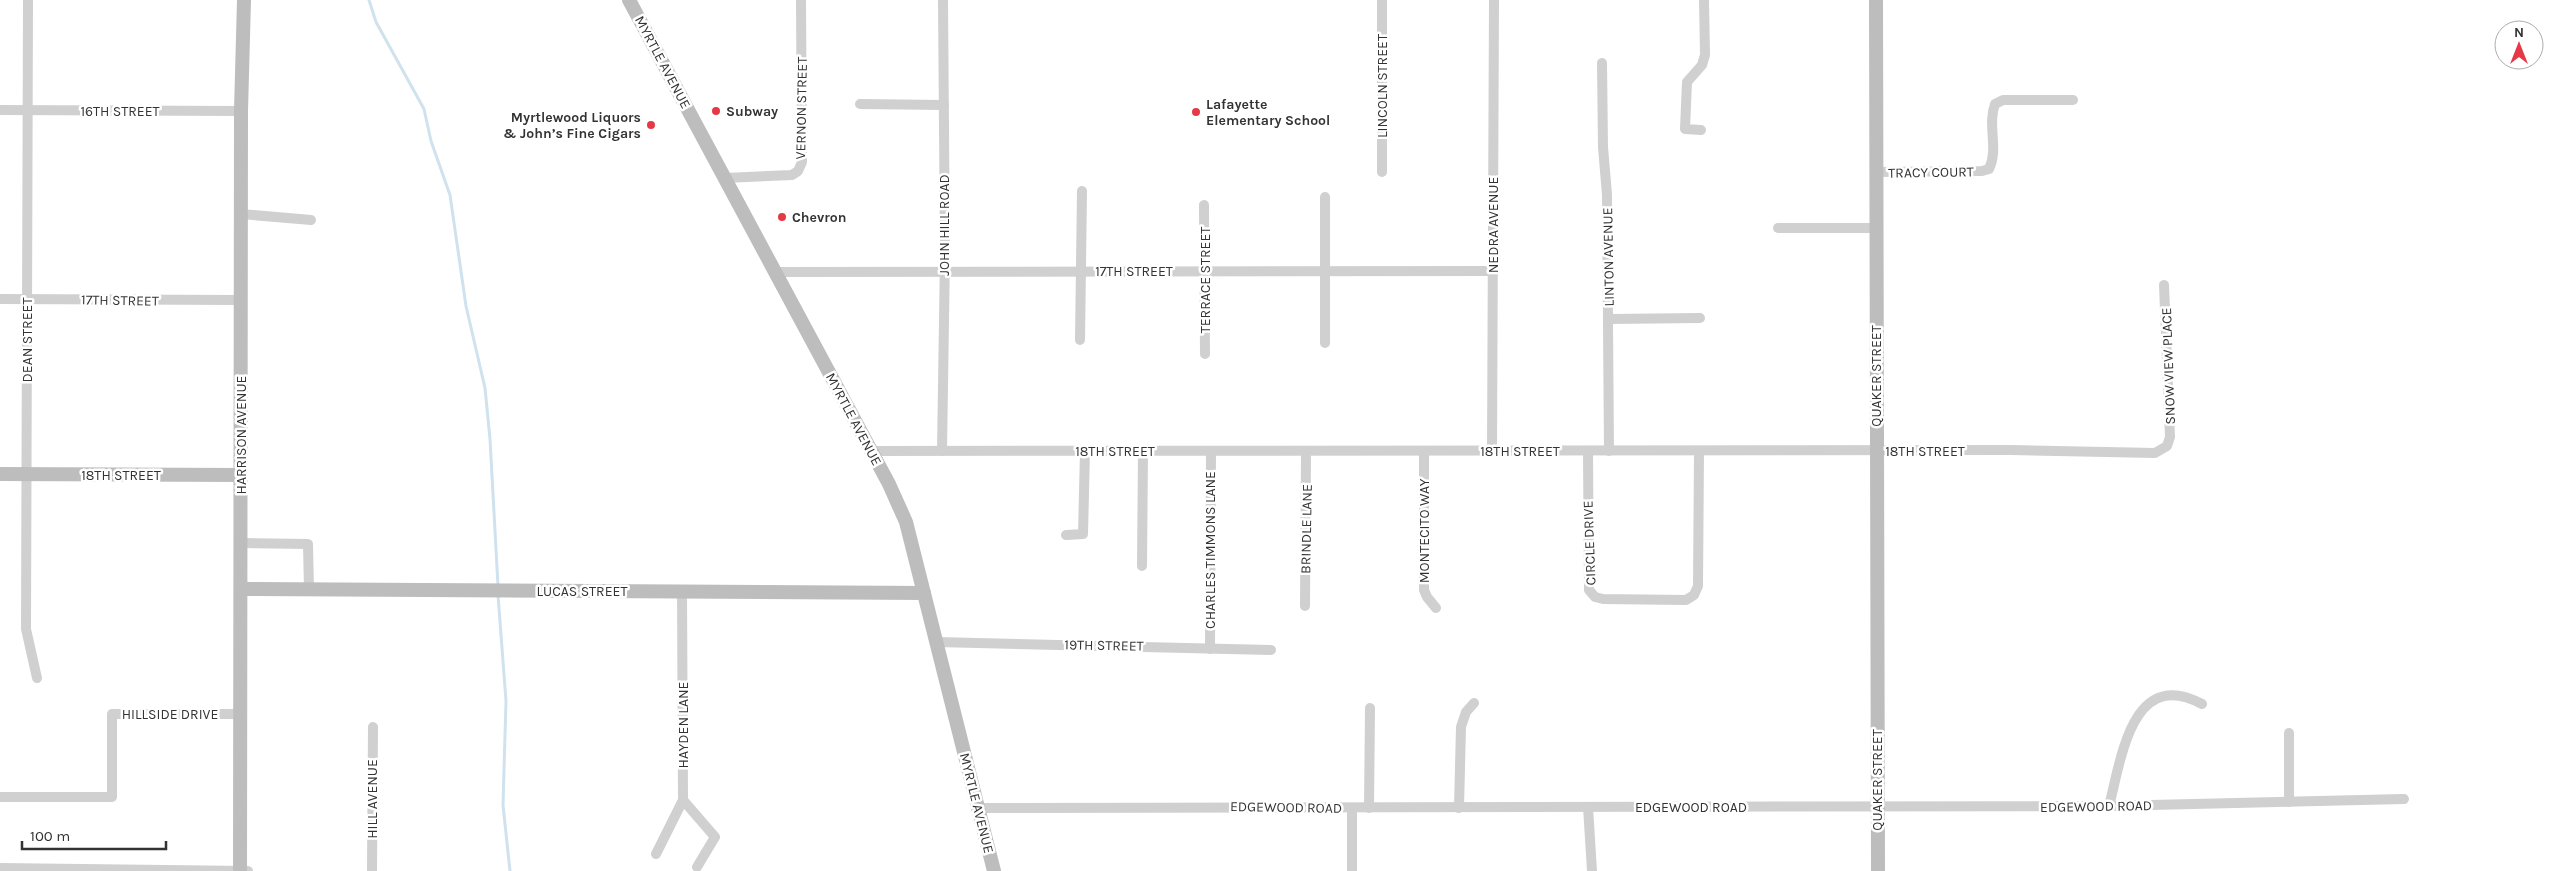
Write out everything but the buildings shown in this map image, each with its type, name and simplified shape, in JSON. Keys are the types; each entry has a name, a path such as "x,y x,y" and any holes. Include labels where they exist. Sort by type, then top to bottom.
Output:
{"main road":[{"name":"HARRISON AVENUE","path":"240,871 242,714 241,111 244,0"},
{"name":"MYRTLE AVENUE","path":"629,0 889,484 906,522 994,871"},
{"name":"QUAKER STREET","path":"1876,0 1878,871"},
{"name":"18TH STREET","path":"0,474 241,476"},
{"name":"LUCAS STREET","path":"241,589 309,591 924,593"}],"street":[{"name":"DEAN STREET","path":"28,0 26,629 37,678"},
{"name":"VERNON STREET","path":"725,178 792,175 798,172 802,162 801,0"},
{"name":"JOHN HILL ROAD","path":"942,451 944,272 943,0"},
{"name":"LINCOLN STREET","path":"1382,0 1382,172"},
{"name":"NEDRA AVENUE","path":"1492,451 1494,0"},
{"path":"1702,130 1685,129 1685,110 1687,82 1702,65 1705,55 1704,0"},
{"name":"LINTON AVENUE","path":"1602,63 1609,318 1609,451"},
{"name":"TRACY COURT","path":"1876,172 1982,172 1989,169 1993,160 1992,112 1995,104 2003,100 2073,100"},
{"path":"860,104 944,105"},
{"name":"16TH STREET","path":"0,110 241,111"},
{"path":"1080,340 1082,190"},
{"path":"1325,197 1325,343"},
{"name":"TERRACE STREET","path":"1204,205 1205,354"},
{"path":"241,214 311,220"},
{"path":"1778,228 1877,228"},
{"name":"17TH STREET","path":"775,272 1492,271"},
{"name":"SNOW VIEW PLACE","path":"2164,285 2170,437 2167,446"},
{"name":"17TH STREET","path":"0,299 231,302 241,300"},
{"path":"1609,318 1700,318"},
{"name":"18TH STREET","path":"871,451 2011,450 2141,454 2155,453 2167,446"},
{"path":"1066,535 1083,534 1084,451"},
{"name":"MONTECITO WAY","path":"1424,451 1424,590 1436,608"},
{"name":"CIRCLE DRIVE","path":"1588,451 1589,590 1594,597 1603,599 1686,600 1694,595 1698,586 1699,451"},
{"path":"1142,452 1142,566"},
{"name":"CHARLES TIMMONS LANE","path":"1210,649 1211,452"},
{"name":"BRINDLE LANE","path":"1305,606 1306,452"},
{"path":"242,543 308,544 309,591"},
{"name":"HAYDEN LANE","path":"656,854 683,800 682,591"},
{"name":"19TH STREET","path":"936,642 1271,650"},
{"path":"2109,806 2130,728 2143,708 2160,698 2174,696 2189,698 2202,704"},
{"path":"1459,808 1461,727 1466,712 1474,703"},
{"path":"1369,808 1370,708"},
{"name":"HILLSIDE DRIVE","path":"0,797 112,797 112,714 242,714"},
{"name":"HILL AVENUE","path":"372,727 372,871"},
{"path":"2289,733 2289,802"},
{"name":"EDGEWOOD ROAD","path":"978,808 2109,806 2404,799"},
{"path":"683,800 715,837 697,867"},
{"path":"1588,807 1592,871"},
{"path":"1352,808 1352,871"},
{"path":"0,868 248,871"}],"waterway":[{"path":"369,0 376,22 424,109 431,141 450,195 466,306 485,388 490,439 498,586"},
{"path":"498,595 506,701 503,805 510,871"}],"place":[{"name":"Subway","path":"716,111"},
{"name":"Lafayette Elementary School","path":"1196,112"},
{"name":"Myrtlewood Liquors & John’s Fine Cigars","path":"651,125"},
{"name":"Chevron","path":"782,217"}]}
